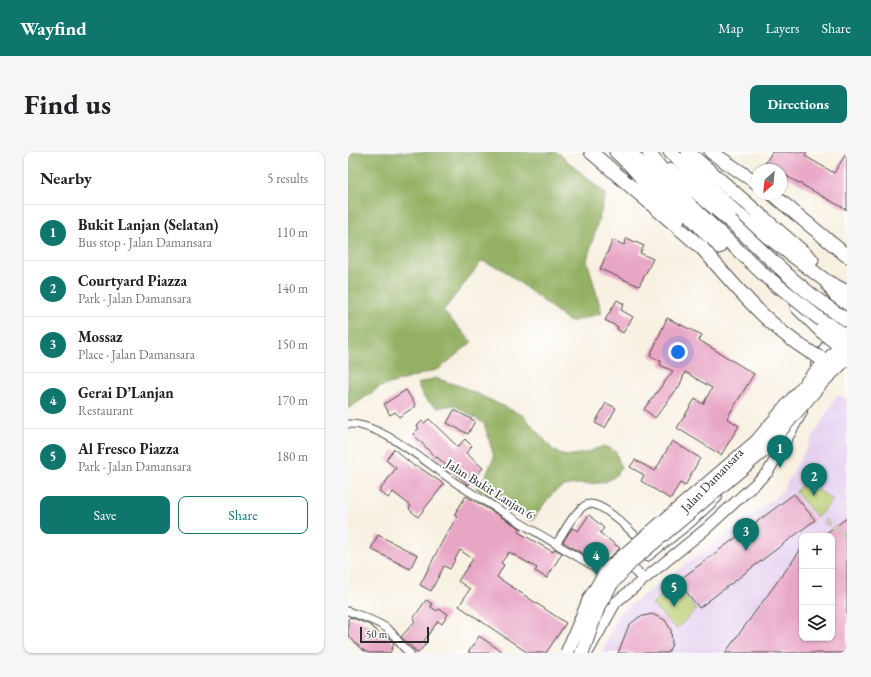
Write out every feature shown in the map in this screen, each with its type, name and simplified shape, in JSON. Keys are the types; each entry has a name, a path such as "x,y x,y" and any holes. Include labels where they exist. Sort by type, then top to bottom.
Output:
{"highway":[{"path":"591,152 702,248"},
{"path":"616,152 629,164 666,205 741,294 793,341 811,354 847,369"},
{"path":"630,152 721,241 822,320 847,335"},
{"path":"649,152 686,200 721,241"},
{"path":"649,152 735,219 826,281 847,292"},
{"path":"670,152 789,275 832,311 847,320"},
{"path":"688,152 806,255 830,275 847,285"},
{"path":"711,152 751,179"},
{"path":"779,200 847,256"},
{"path":"770,279 821,331 847,352"},
{"path":"826,281 835,295 847,304"},
{"path":"567,653 590,598 608,569 756,442 814,374 847,340"},
{"path":"586,653 599,605 617,577 633,560 763,451 822,382 847,358"}],"street":[{"name":"Jalan Damansara","path":"575,653 594,617 618,581 690,522 719,495 768,439 794,402 847,308"},
{"path":"586,653 616,602 707,528 768,472 826,374 847,335"},
{"name":"Jalan Bukit Lanjan 6","path":"348,424 364,425 396,442 458,484 618,581"},
{"path":"556,544 575,516 585,505 591,504 606,510 652,552"},
{"path":"634,568 643,579"},
{"path":"348,610 387,628 394,635 405,652"}],"shaded area":[{"path":"837,395 847,399 847,653 602,653 619,613 757,512 782,491"}],"green space":[{"path":"348,152 557,152 606,194 587,260 602,313 570,322 502,269 482,261 443,311 472,342 439,369 380,387 348,409"},
{"path":"435,378 463,387 524,416 553,450 566,456 585,453 604,446 616,452 621,468 615,476 601,483 568,485 556,490 532,521 476,488 486,475 494,457 484,423 453,405 438,408 425,399 417,384"},
{"path":"804,481 833,500 817,517 796,492"},
{"path":"676,583 696,610 676,629 652,604"}],"building":[{"path":"772,152 807,152 805,156 834,173 847,152 847,210 787,176 787,164 765,164"},
{"path":"627,238 644,246 640,253 653,259 639,286 600,269 613,240 624,245"},
{"path":"617,300 624,304 621,310 633,317 623,333 617,329 618,327 605,320"},
{"path":"667,318 702,335 699,340 754,374 727,418 739,426 721,455 677,428 695,399 703,404 712,388 685,372 680,385 655,418 644,409 673,371 660,365 661,361 650,356"},
{"path":"406,390 416,406 399,417 395,412 390,415 384,404"},
{"path":"606,403 616,408 605,428 595,423"},
{"path":"454,410 475,421 468,434 447,423"},
{"path":"429,419 458,447 465,439 472,446 466,453 483,468 468,485 437,457 436,458 413,434 419,428 417,426 422,421 424,423"},
{"path":"672,441 700,458 685,486 680,483 670,499 641,481 644,475 630,467 635,460 655,471"},
{"path":"394,449 415,467 417,466 444,484 418,517 409,509 411,506 393,492 388,498 379,491 396,468 386,460"},
{"path":"794,494 815,520 699,608 678,581"},
{"path":"466,496 520,528 518,532 553,552 555,549 562,553 547,578 535,571 537,568 509,552 501,563 504,565 497,577 566,623 546,653 528,653 459,606 470,589 458,581 473,559 460,550 450,569 444,566 431,591 420,585 443,540 457,517 454,515"},
{"path":"589,515 604,528 600,533 620,548 601,565 563,542 572,528 578,531"},
{"path":"847,518 847,653 725,653 799,552 799,641 835,641 835,533 826,533"},
{"path":"378,535 417,555 410,569 371,549"},
{"path":"426,600 432,604 431,607 437,611 439,609 448,614 442,624 438,621 423,642 426,644 418,653 401,637 415,621 413,619"},
{"path":"652,614 665,620 671,630 672,644 668,653 618,653 629,625 639,617"},
{"path":"350,617 370,625 382,636 383,634 389,637 394,644 390,653 369,653 361,649 348,635 348,619"},
{"path":"479,636 504,653 468,653"}],"tunnel":[{"path":"825,519 847,536"}],"place":[{"name":"Bukit Lanjan (Selatan)","path":"780,468"},
{"name":"Courtyard Piazza","path":"814,496"},
{"name":"Mossaz","path":"746,551"},
{"name":"Gerai D’Lanjan","path":"596,575"},
{"name":"Al Fresco Piazza","path":"674,607"}]}
